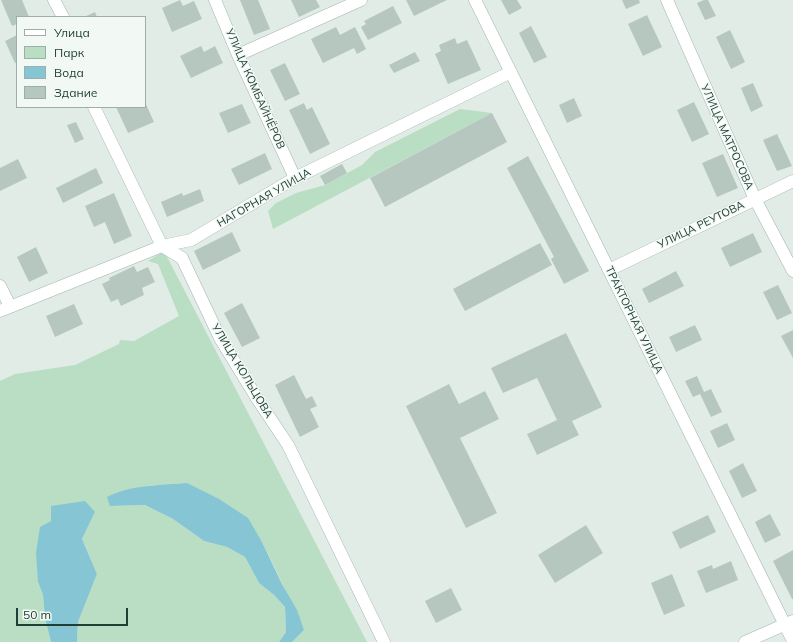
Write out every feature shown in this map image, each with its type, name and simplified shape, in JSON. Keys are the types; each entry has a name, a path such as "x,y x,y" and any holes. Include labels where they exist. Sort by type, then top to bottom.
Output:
{"street":[{"path":"54,0 62,16"},
{"name":"УЛИЦА КОМБАЙНЁРОВ","path":"215,0 238,55 295,178"},
{"path":"238,55 361,0"},
{"name":"ТРАКТОРНАЯ УЛИЦА","path":"475,0 609,270 789,622 793,641"},
{"name":"УЛИЦА МАТРОСОВА","path":"667,0 755,199 793,271"},
{"name":"НАГОРНАЯ УЛИЦА","path":"0,286 5,308 162,246 191,240 295,178 511,72"},
{"path":"94,108 162,246"},
{"name":"УЛИЦА РЕУТОВА","path":"609,270 793,181"},
{"name":"УЛИЦА КОЛЬЦОВА","path":"162,246 182,258 220,338 288,445 384,642"},
{"path":"745,642 789,622"}],"green space":[{"path":"460,109 492,113 273,229 268,211 276,203 296,193 325,185 362,165 375,152"},
{"path":"164,251 367,642 292,642 304,630 262,542 187,483 147,486 115,493 110,506 145,505 173,519 204,541 227,547 245,557 259,583 274,595 285,607 286,632 279,642 77,642 78,622 97,574 82,539 95,512 51,521 38,582 43,595 45,618 51,642 0,642 0,381 15,374 75,365 119,344 120,340 134,341 179,316 158,264 148,261"}],"water":[{"path":"187,483 219,499 248,518 297,610 304,630 292,642 279,642 286,632 285,607 274,595 259,583 245,557 227,547 204,541 173,519 145,505 110,506 107,497 135,488"},
{"path":"85,501 95,512 82,539 97,574 78,622 77,642 51,642 45,618 43,595 38,582 36,553 40,527 51,521 51,506"}],"building":[{"path":"1,0 22,0 29,16 16,16 16,24 12,26"},
{"path":"180,0 183,6 194,1 202,19 172,32 162,8"},
{"path":"240,0 258,0 270,29 254,35"},
{"path":"291,0 316,0 320,7 299,17"},
{"path":"406,0 447,0 414,16"},
{"path":"501,0 517,0 522,8 509,15"},
{"path":"622,0 639,0 640,3 626,9"},
{"path":"708,0 716,16 705,20 697,3"},
{"path":"393,6 402,23 368,40 361,27 366,24 364,21"},
{"path":"95,12 97,16 86,16"},
{"path":"647,15 662,47 643,56 628,24"},
{"path":"531,26 547,57 534,63 519,33"},
{"path":"336,27 340,35 355,27 366,49 357,54 354,48 323,63 311,39"},
{"path":"730,30 745,62 731,69 716,37"},
{"path":"16,36 15,63 5,41"},
{"path":"455,38 457,44 467,40 481,70 448,84 435,54 441,51 439,45"},
{"path":"201,46 204,52 215,46 223,63 191,78 180,56"},
{"path":"415,52 420,61 394,73 389,65"},
{"path":"285,63 300,94 285,101 270,70"},
{"path":"753,83 763,106 751,112 741,88"},
{"path":"574,98 582,116 567,123 559,105"},
{"path":"694,102 709,134 692,142 677,110"},
{"path":"304,103 307,110 312,107 330,144 310,154 289,110"},
{"path":"146,104 154,122 128,133 116,108 146,108"},
{"path":"242,104 251,123 228,133 219,113"},
{"path":"492,113 507,142 385,207 370,178"},
{"path":"76,122 84,139 75,143 67,125"},
{"path":"777,134 792,166 777,171 763,140"},
{"path":"265,153 272,169 239,185 231,169"},
{"path":"723,154 738,188 717,197 702,163"},
{"path":"528,156 589,271 564,284 551,259 554,257 507,168"},
{"path":"18,159 27,178 0,191 0,168"},
{"path":"342,164 347,173 325,185 320,176"},
{"path":"96,168 103,183 63,203 56,188"},
{"path":"200,189 204,201 167,217 161,202 182,193 183,196"},
{"path":"114,193 132,236 114,244 105,222 94,227 85,206"},
{"path":"232,232 241,251 203,270 194,251"},
{"path":"753,233 762,252 730,267 721,248"},
{"path":"540,243 552,265 465,311 453,289"},
{"path":"36,247 48,273 29,282 17,257"},
{"path":"134,266 137,272 148,267 155,282 142,288 144,295 121,306 118,299 111,302 102,284 110,280 109,278"},
{"path":"676,271 684,286 649,303 642,289"},
{"path":"778,285 792,313 777,320 763,292"},
{"path":"242,303 260,338 242,347 224,313"},
{"path":"74,304 83,324 55,337 46,316"},
{"path":"695,325 702,340 676,352 669,337"},
{"path":"793,330 793,358 781,336"},
{"path":"566,333 602,407 572,421 579,435 537,455 527,434 557,420 537,378 503,393 491,368"},
{"path":"294,375 306,399 312,396 317,406 310,409 319,427 300,437 275,385"},
{"path":"697,376 704,392 711,389 722,412 711,417 700,394 693,397 685,381"},
{"path":"449,384 459,404 485,391 499,419 460,438 497,513 466,528 406,406"},
{"path":"727,423 735,440 718,448 710,431"},
{"path":"743,463 757,491 742,498 729,471"},
{"path":"770,514 781,535 765,543 755,522"},
{"path":"708,515 716,532 680,549 672,532"},
{"path":"586,525 603,553 555,583 538,555"},
{"path":"793,550 793,599 792,599 773,561"},
{"path":"731,561 738,580 706,593 697,571 712,565 713,569"},
{"path":"672,574 685,606 664,615 651,583"},
{"path":"451,588 462,610 436,623 425,601"}]}
